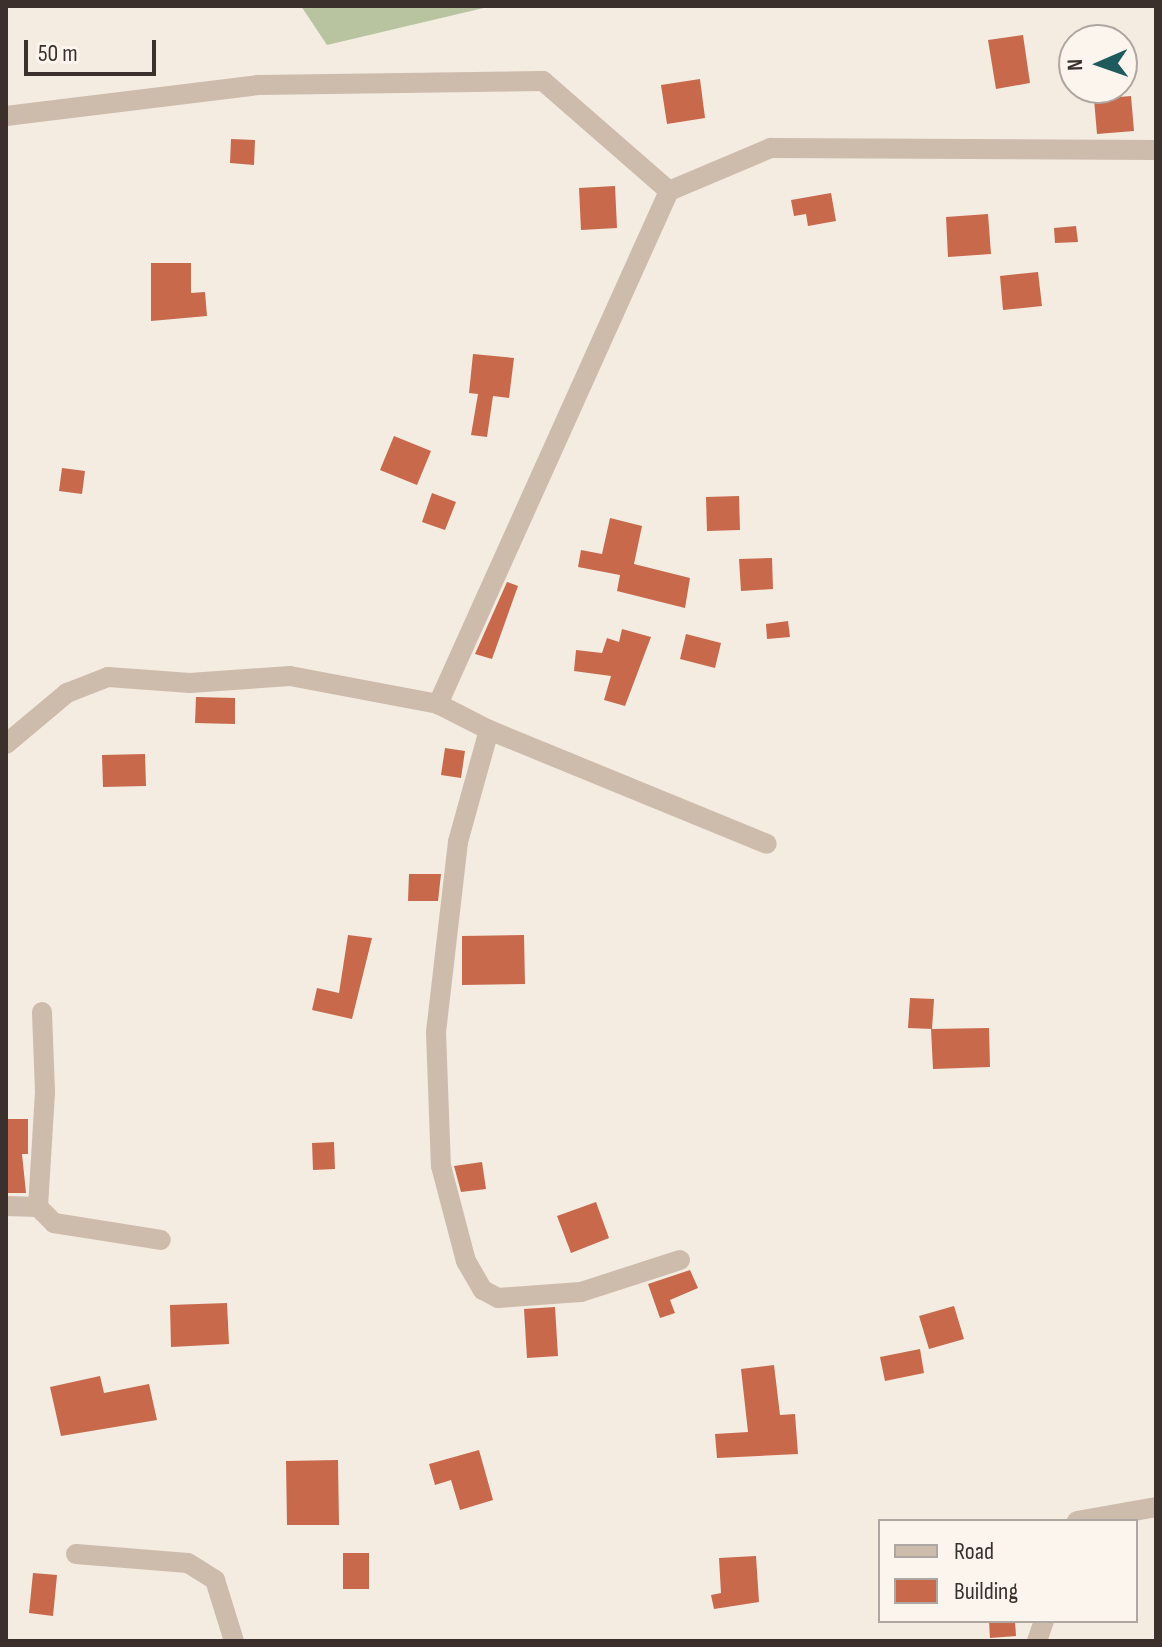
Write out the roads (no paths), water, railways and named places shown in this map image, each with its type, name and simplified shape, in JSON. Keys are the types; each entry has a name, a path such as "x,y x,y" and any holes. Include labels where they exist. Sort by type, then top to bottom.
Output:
{"street":[{"path":"6,116 258,85 543,81 669,191"},
{"path":"438,704 669,191 771,148 1156,150"},
{"path":"6,744 67,693 108,677 190,683 290,676 438,704 489,730 767,844"},
{"path":"489,730 458,842 436,1032 441,1166 466,1261 483,1290 498,1298 581,1292 680,1260"},
{"path":"38,1207 45,1091 42,1012"},
{"path":"6,1206 38,1207 54,1223 161,1240"},
{"path":"1088,1519 1156,1507"},
{"path":"76,1554 188,1563 215,1580 234,1641"}]}
